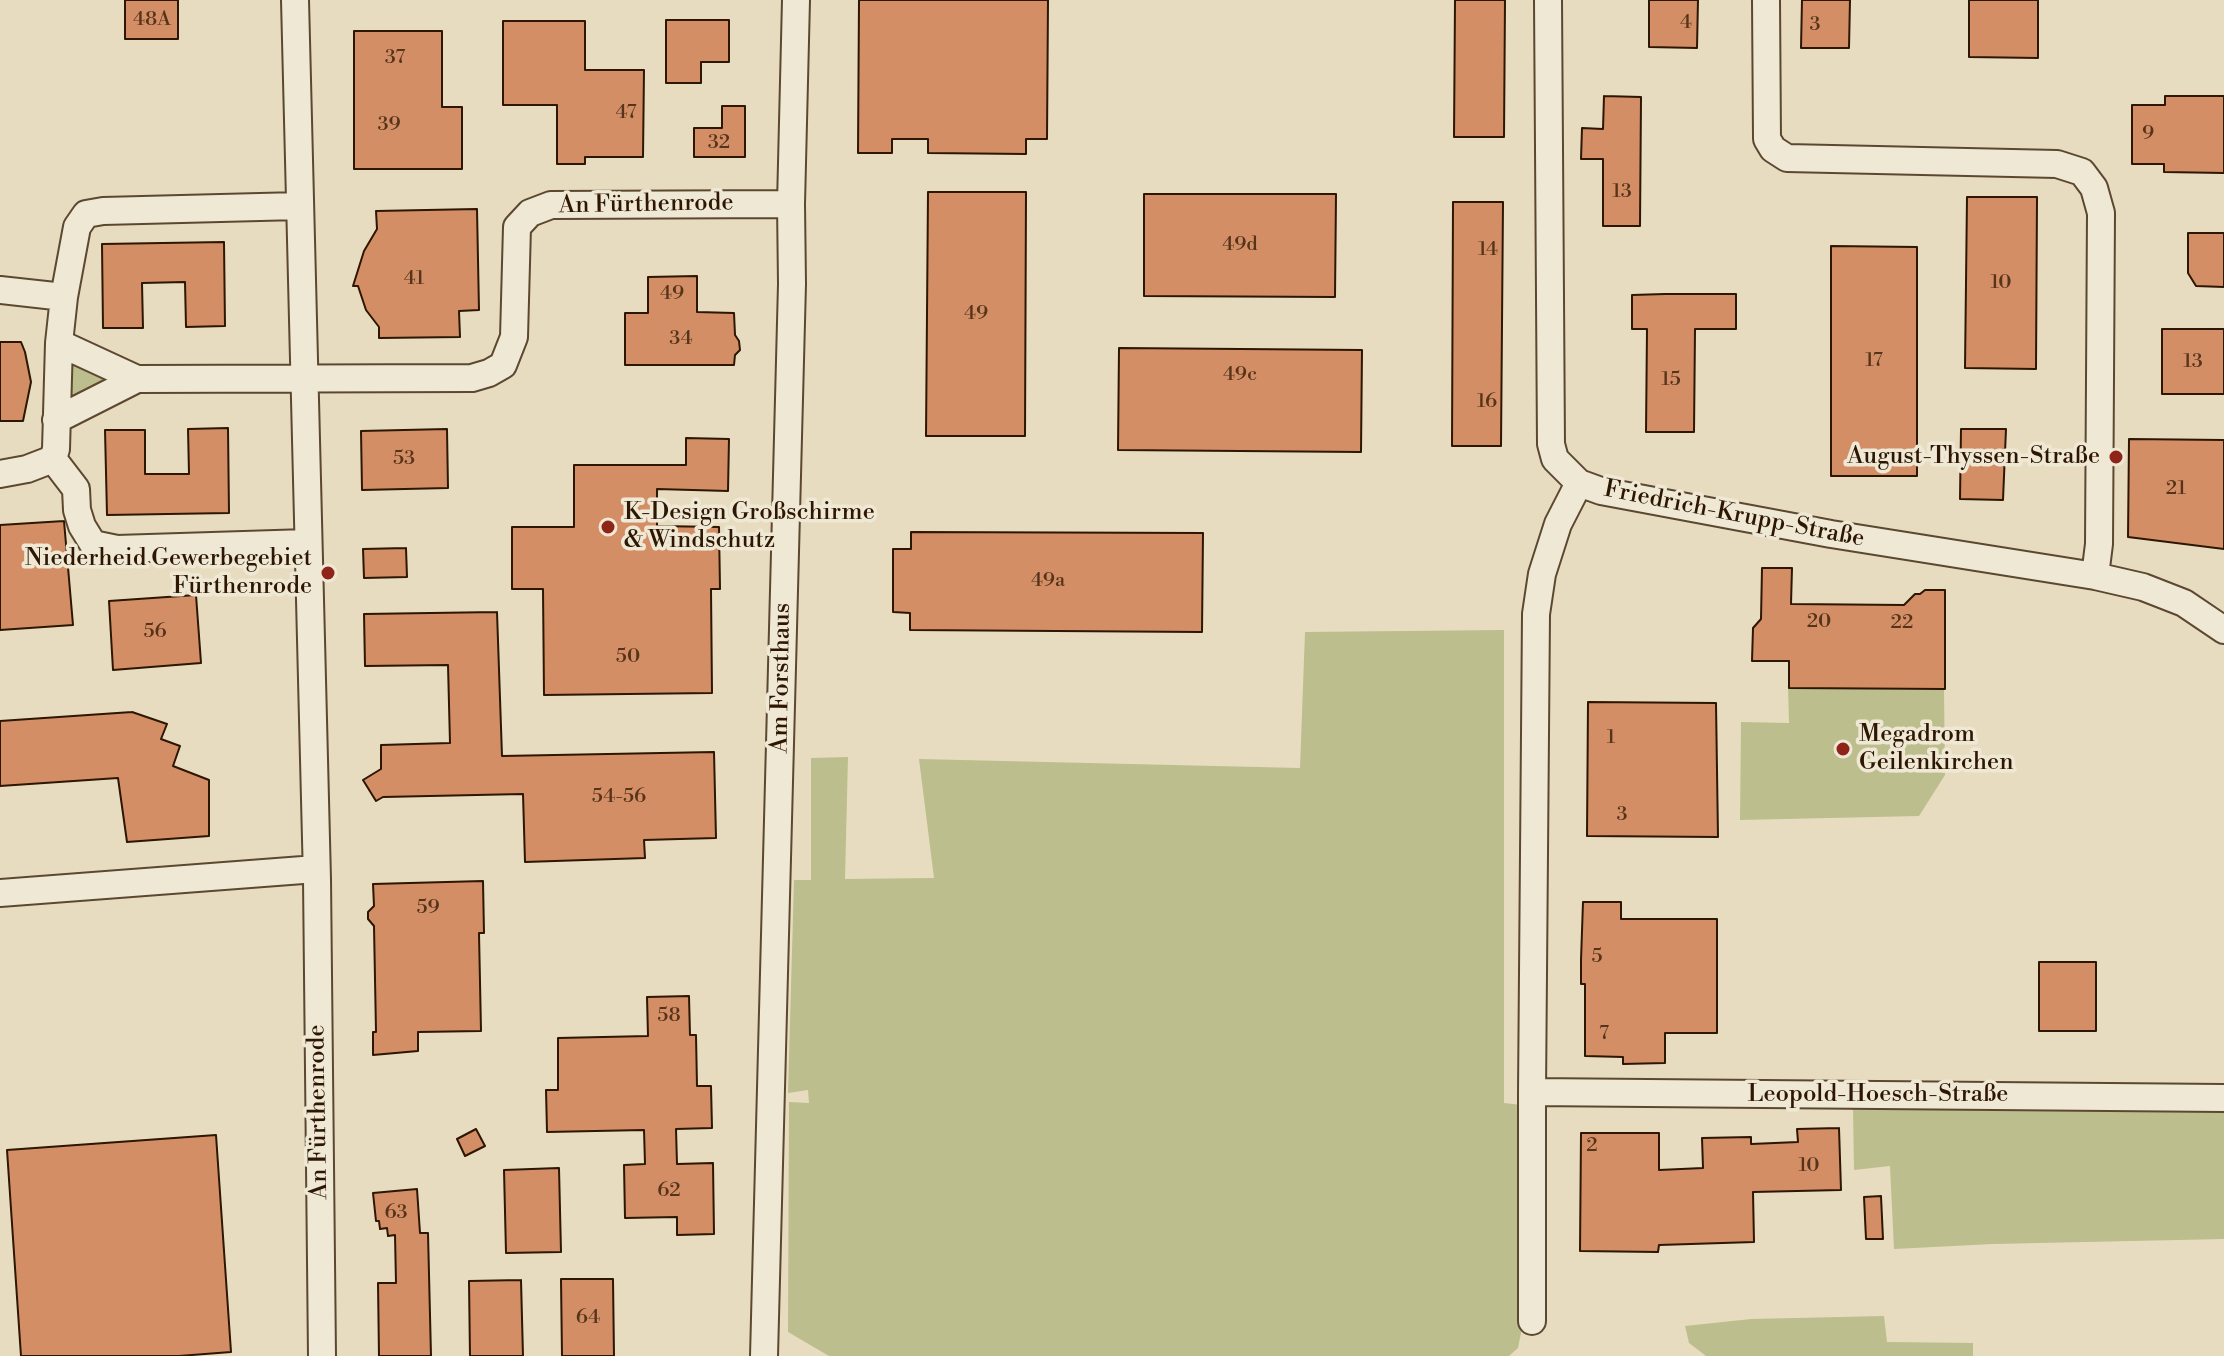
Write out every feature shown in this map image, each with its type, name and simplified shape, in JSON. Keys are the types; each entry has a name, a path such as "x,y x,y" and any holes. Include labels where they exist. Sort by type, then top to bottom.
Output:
{"street":[{"name":"An Fürthenrode","path":"295,0 316,869 322,1356"},
{"name":"Am Forsthaus","path":"764,1356 792,294 796,0"},
{"name":"Friedrich-Krupp-Straße","path":"1548,0 1551,444 1555,459 1579,483 1601,491 1831,534 2095,576 2143,587 2184,603 2224,630"},
{"path":"1766,0 1767,139 1773,149 1787,158 2057,164 2082,172 2094,188 2101,213 2099,544 2095,576"},
{"name":"An Fürthenrode","path":"59,343 137,379 472,378 503,365 514,337 517,227 530,213 551,205 791,204"},
{"path":"53,459 64,297 77,227 86,214 299,206"},
{"path":"0,290 64,297"},
{"name":"An Fürthenrode","path":"56,420 137,379"},
{"path":"53,459 76,489 77,510 93,544 117,549 307,543"},
{"path":"0,474 27,469 53,459"},
{"path":"1532,1321 1536,614 1542,574 1558,524 1579,483"},
{"path":"0,893 316,869"},
{"name":"Leopold-Hoesch-Straße","path":"1532,1092 2224,1098"}],"green space":[{"path":"69,360 109,380 69,401"},
{"path":"1504,630 1504,1103 1521,1105 1522,1328 1518,1348 1509,1356 829,1356 788,1332 789,1102 809,1103 808,1090 788,1093 794,880 811,880 811,758 848,757 845,879 934,878 919,759 1300,768 1305,632"},
{"name":"Megadrom Geilenkirchen","path":"1788,688 1944,690 1945,775 1919,816 1740,820 1741,722 1789,723"},
{"path":"1853,1108 2224,1112 2224,1239 1894,1249 1890,1166 1854,1170"},
{"path":"1884,1316 1887,1342 1973,1343 1973,1356 1706,1356 1689,1343 1685,1326 1751,1319"}],"building":[{"path":"125,0 178,0 178,39 125,39"},
{"path":"859,0 1048,0 1047,139 1026,139 1026,154 928,153 928,139 892,139 892,153 858,153"},
{"path":"1455,0 1505,0 1504,137 1454,137"},
{"path":"1649,0 1698,0 1697,48 1649,47"},
{"path":"1802,0 1850,0 1849,48 1801,48"},
{"path":"1969,0 2038,0 2038,58 1969,57"},
{"path":"666,20 729,20 729,62 701,62 701,83 666,83"},
{"path":"503,21 585,21 585,70 644,70 643,157 585,157 585,164 557,164 557,105 503,105"},
{"path":"354,31 442,31 442,107 462,107 462,169 354,169"},
{"path":"1604,96 1641,97 1640,226 1603,226 1603,159 1581,159 1582,128 1603,129"},
{"path":"2165,96 2224,96 2224,173 2164,172 2164,164 2132,164 2132,105 2165,105"},
{"path":"722,106 745,106 745,157 694,157 694,128 722,128"},
{"path":"928,192 1026,192 1025,436 926,436"},
{"path":"1144,194 1336,194 1335,297 1144,296"},
{"path":"1967,197 2037,197 2036,369 1965,368"},
{"path":"1453,202 1503,202 1501,446 1452,446"},
{"path":"477,209 479,310 459,311 460,337 379,338 379,327 366,310 358,286 353,286 364,251 377,229 376,211"},
{"path":"2188,233 2224,233 2224,287 2196,286 2188,273"},
{"path":"224,242 225,326 186,327 185,282 142,283 143,328 103,328 102,244"},
{"path":"1831,246 1917,247 1917,476 1831,476"},
{"path":"697,276 697,312 734,313 735,335 740,350 735,355 734,365 625,365 625,313 648,313 648,277"},
{"path":"1736,294 1736,329 1695,329 1694,432 1646,432 1647,329 1632,329 1632,295"},
{"path":"2162,329 2224,329 2224,394 2162,394"},
{"path":"0,342 21,342 25,352 31,382 23,421 0,421"},
{"path":"1119,348 1362,350 1361,452 1118,450"},
{"path":"228,428 229,513 107,515 105,430 145,430 145,474 189,474 188,429"},
{"path":"447,429 448,488 362,490 361,431"},
{"path":"1961,429 2006,429 2003,500 1960,499"},
{"path":"686,438 729,439 728,491 657,489 657,526 719,527 720,589 711,589 712,693 544,695 543,589 512,589 512,527 574,527 574,465 686,465"},
{"path":"2129,439 2224,440 2224,549 2128,537"},
{"path":"64,521 73,625 0,630 0,525"},
{"path":"911,532 1203,533 1202,632 910,630 910,613 893,612 893,549 911,549"},
{"path":"406,548 407,577 364,578 363,549"},
{"path":"1762,568 1792,568 1791,604 1904,605 1915,594 1925,590 1945,590 1945,689 1789,688 1789,661 1752,661 1753,628 1761,619"},
{"path":"196,595 201,663 113,670 109,601"},
{"path":"497,612 502,756 714,752 716,838 644,840 645,858 525,862 523,794 383,797 376,801 363,780 381,769 381,745 450,743 448,665 365,666 364,614"},
{"path":"1588,702 1716,703 1718,837 1587,836"},
{"path":"132,712 167,724 161,739 180,746 173,766 209,780 209,836 127,842 118,778 0,786 0,721"},
{"path":"483,881 484,933 479,933 481,1031 418,1032 418,1051 373,1055 373,1032 376,1032 374,926 368,919 368,912 374,906 373,884"},
{"path":"1583,902 1621,902 1621,919 1717,919 1717,1033 1665,1033 1665,1063 1623,1064 1623,1057 1585,1056 1585,984 1581,984"},
{"path":"2039,962 2096,962 2096,1031 2039,1031"},
{"path":"689,996 690,1035 696,1035 697,1086 711,1086 712,1128 676,1129 677,1164 713,1163 714,1234 677,1235 677,1217 625,1218 624,1165 645,1164 644,1130 547,1132 546,1090 558,1090 558,1038 648,1036 647,997"},
{"path":"1839,1128 1841,1190 1753,1192 1754,1242 1659,1245 1658,1252 1580,1251 1581,1133 1659,1133 1659,1170 1703,1168 1702,1138 1751,1137 1751,1144 1798,1142 1797,1129"},
{"path":"476,1129 485,1146 465,1156 457,1139"},
{"path":"216,1135 231,1352 179,1356 21,1356 7,1150"},
{"path":"559,1168 561,1252 506,1253 504,1170"},
{"path":"417,1189 420,1233 428,1233 431,1356 379,1356 378,1283 396,1283 395,1235 388,1236 387,1228 380,1229 373,1193"},
{"path":"1881,1196 1883,1239 1866,1239 1864,1197"},
{"path":"561,1279 613,1279 614,1356 562,1356"},
{"path":"521,1280 523,1356 470,1356 469,1281"}],"place":[{"name":"August-Thyssen-Straße","path":"2116,457"},
{"name":"K-Design Großschirme & Windschutz","path":"608,527"},
{"name":"Niederheid Gewerbegebiet Fürthenrode","path":"328,573"},
{"name":"Megadrom Geilenkirchen","path":"1843,749"}]}
